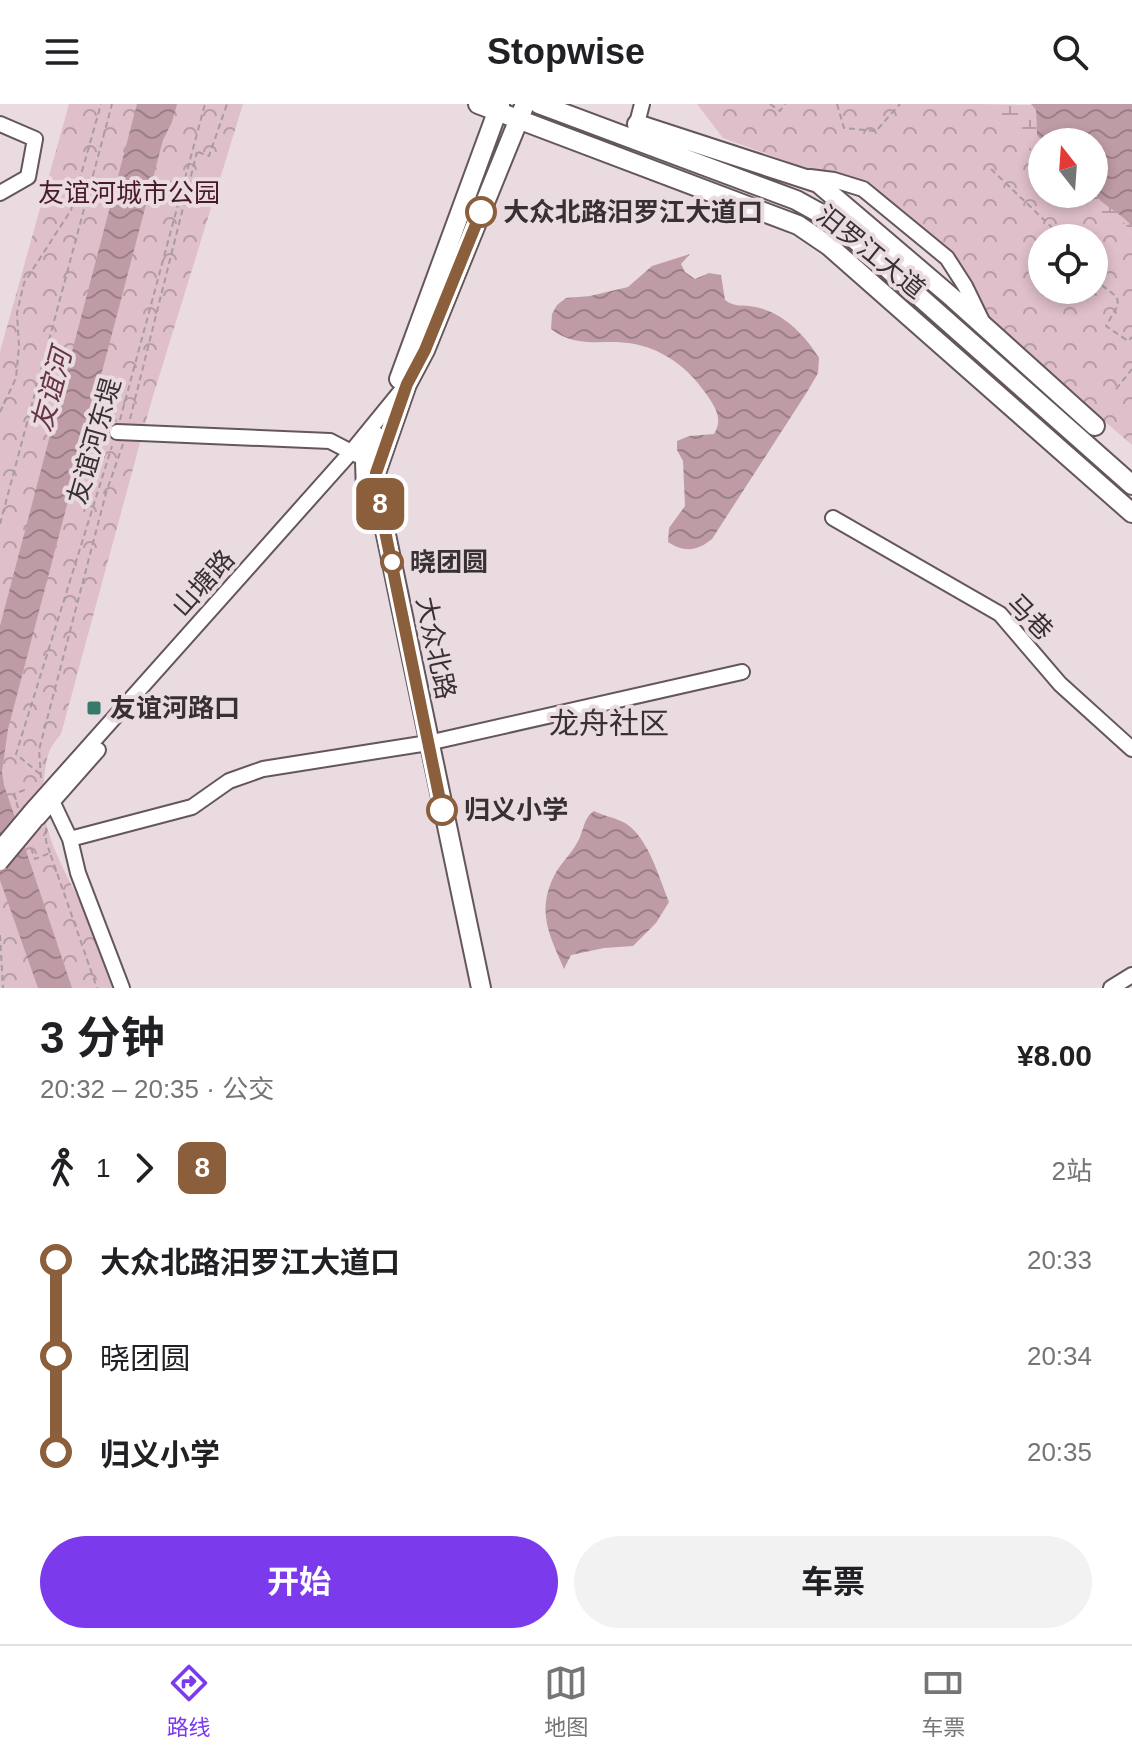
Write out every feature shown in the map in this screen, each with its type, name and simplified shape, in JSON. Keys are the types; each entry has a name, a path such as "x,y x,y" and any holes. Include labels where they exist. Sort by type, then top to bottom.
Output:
{"main road":[{"name":"汨罗江大道","path":"478,104 522,112 798,225 829,246 1132,513"},
{"name":"汨罗江大道","path":"539,104 634,131 796,200 834,221 1132,485"},
{"name":"大众北路","path":"471,988 376,487 378,463 393,407 498,108"},
{"name":"大众北路","path":"481,988 358,456 393,407 425,350 522,112"},
{"path":"634,131 800,175 831,192 1095,426"}],"street":[{"path":"634,131 642,104"},
{"path":"0,124 35,139 28,177 0,193"},
{"path":"800,175 849,183 872,195 947,258 965,286 985,328"},
{"name":"山塘路","path":"38,809 358,456 393,407"},
{"path":"122,432 330,441 358,456 376,487"},
{"name":"马巷","path":"833,518 1000,614 1060,684 1132,749"},
{"path":"70,839 192,807 229,781 263,769 423,744 742,672"},
{"path":"38,809 70,839 78,873 122,988"},
{"path":"0,848 38,809"},
{"path":"0,863 38,809"},
{"path":"1111,988 1132,975"}],"path":[{"path":"0,412 16,378 19,346 17,313 24,283 71,210 101,104"},
{"path":"0,524 112,104"},
{"name":"友谊河东堤","path":"41,774 16,754 122,432 205,104"},
{"path":"97,988 46,841 38,809 41,774 39,750 195,151 209,156 227,104"},
{"path":"770,104 780,111 785,104"},
{"path":"837,104 844,128 876,131 900,104"},
{"path":"991,169 1048,224"},
{"path":"1108,290 1117,297 1118,305 1106,326 1128,341 1132,337"},
{"path":"1116,389 1132,369"},
{"path":"27,789 14,794 38,809"},
{"path":"31,846 35,859 50,853"},
{"path":"0,935 3,988"}],"green space":[{"name":"友谊河城市公园","path":"69,104 243,104 150,406 61,734 50,749 45,771 43,799 50,838 93,929 114,988 0,988 0,352"},
{"path":"697,104 976,104 1028,149 1028,208 1094,208 1098,214 1123,221 1132,235 1132,445 992,324 961,265 872,185 802,167 723,138"},
{"path":"976,104 1033,105 1037,128 1028,128 1028,149"},
{"path":"1108,205 1132,226 1132,235 1123,221 1098,214 1094,208 1108,208"}],"water":[{"name":"友谊河","path":"137,104 177,104 163,140 8,729 2,772 72,988 38,988 0,880 0,626"},
{"path":"1031,104 1132,104 1132,226 1108,206 1108,128 1037,128 1036,110"},
{"path":"690,254 681,264 685,272 695,279 709,273 721,275 725,300 765,310 784,319 800,333 819,358 818,373 807,392 712,539 691,549 668,542 669,528 685,506 683,461 677,450 677,441 689,436 714,434 718,419 716,409 689,373 656,351 630,343 574,340 551,329 552,314 566,298 628,287 652,266"},
{"path":"594,811 625,823 641,838 669,902 656,923 633,946 571,955 564,969 547,922 546,900 555,874 575,847 588,817"}],"bus line":[{"name":"8","path":"442,810 376,487 376,473 407,384 425,350 481,212"}],"place":[{"name":"大众北路汨罗江大道口","path":"481,212"},
{"name":"晓团圆","path":"392,562"},
{"name":"友谊河路口","path":"94,708"},
{"name":"归义小学","path":"442,810"}],"district":[{"name":"龙舟社区","path":"609,724"}]}
